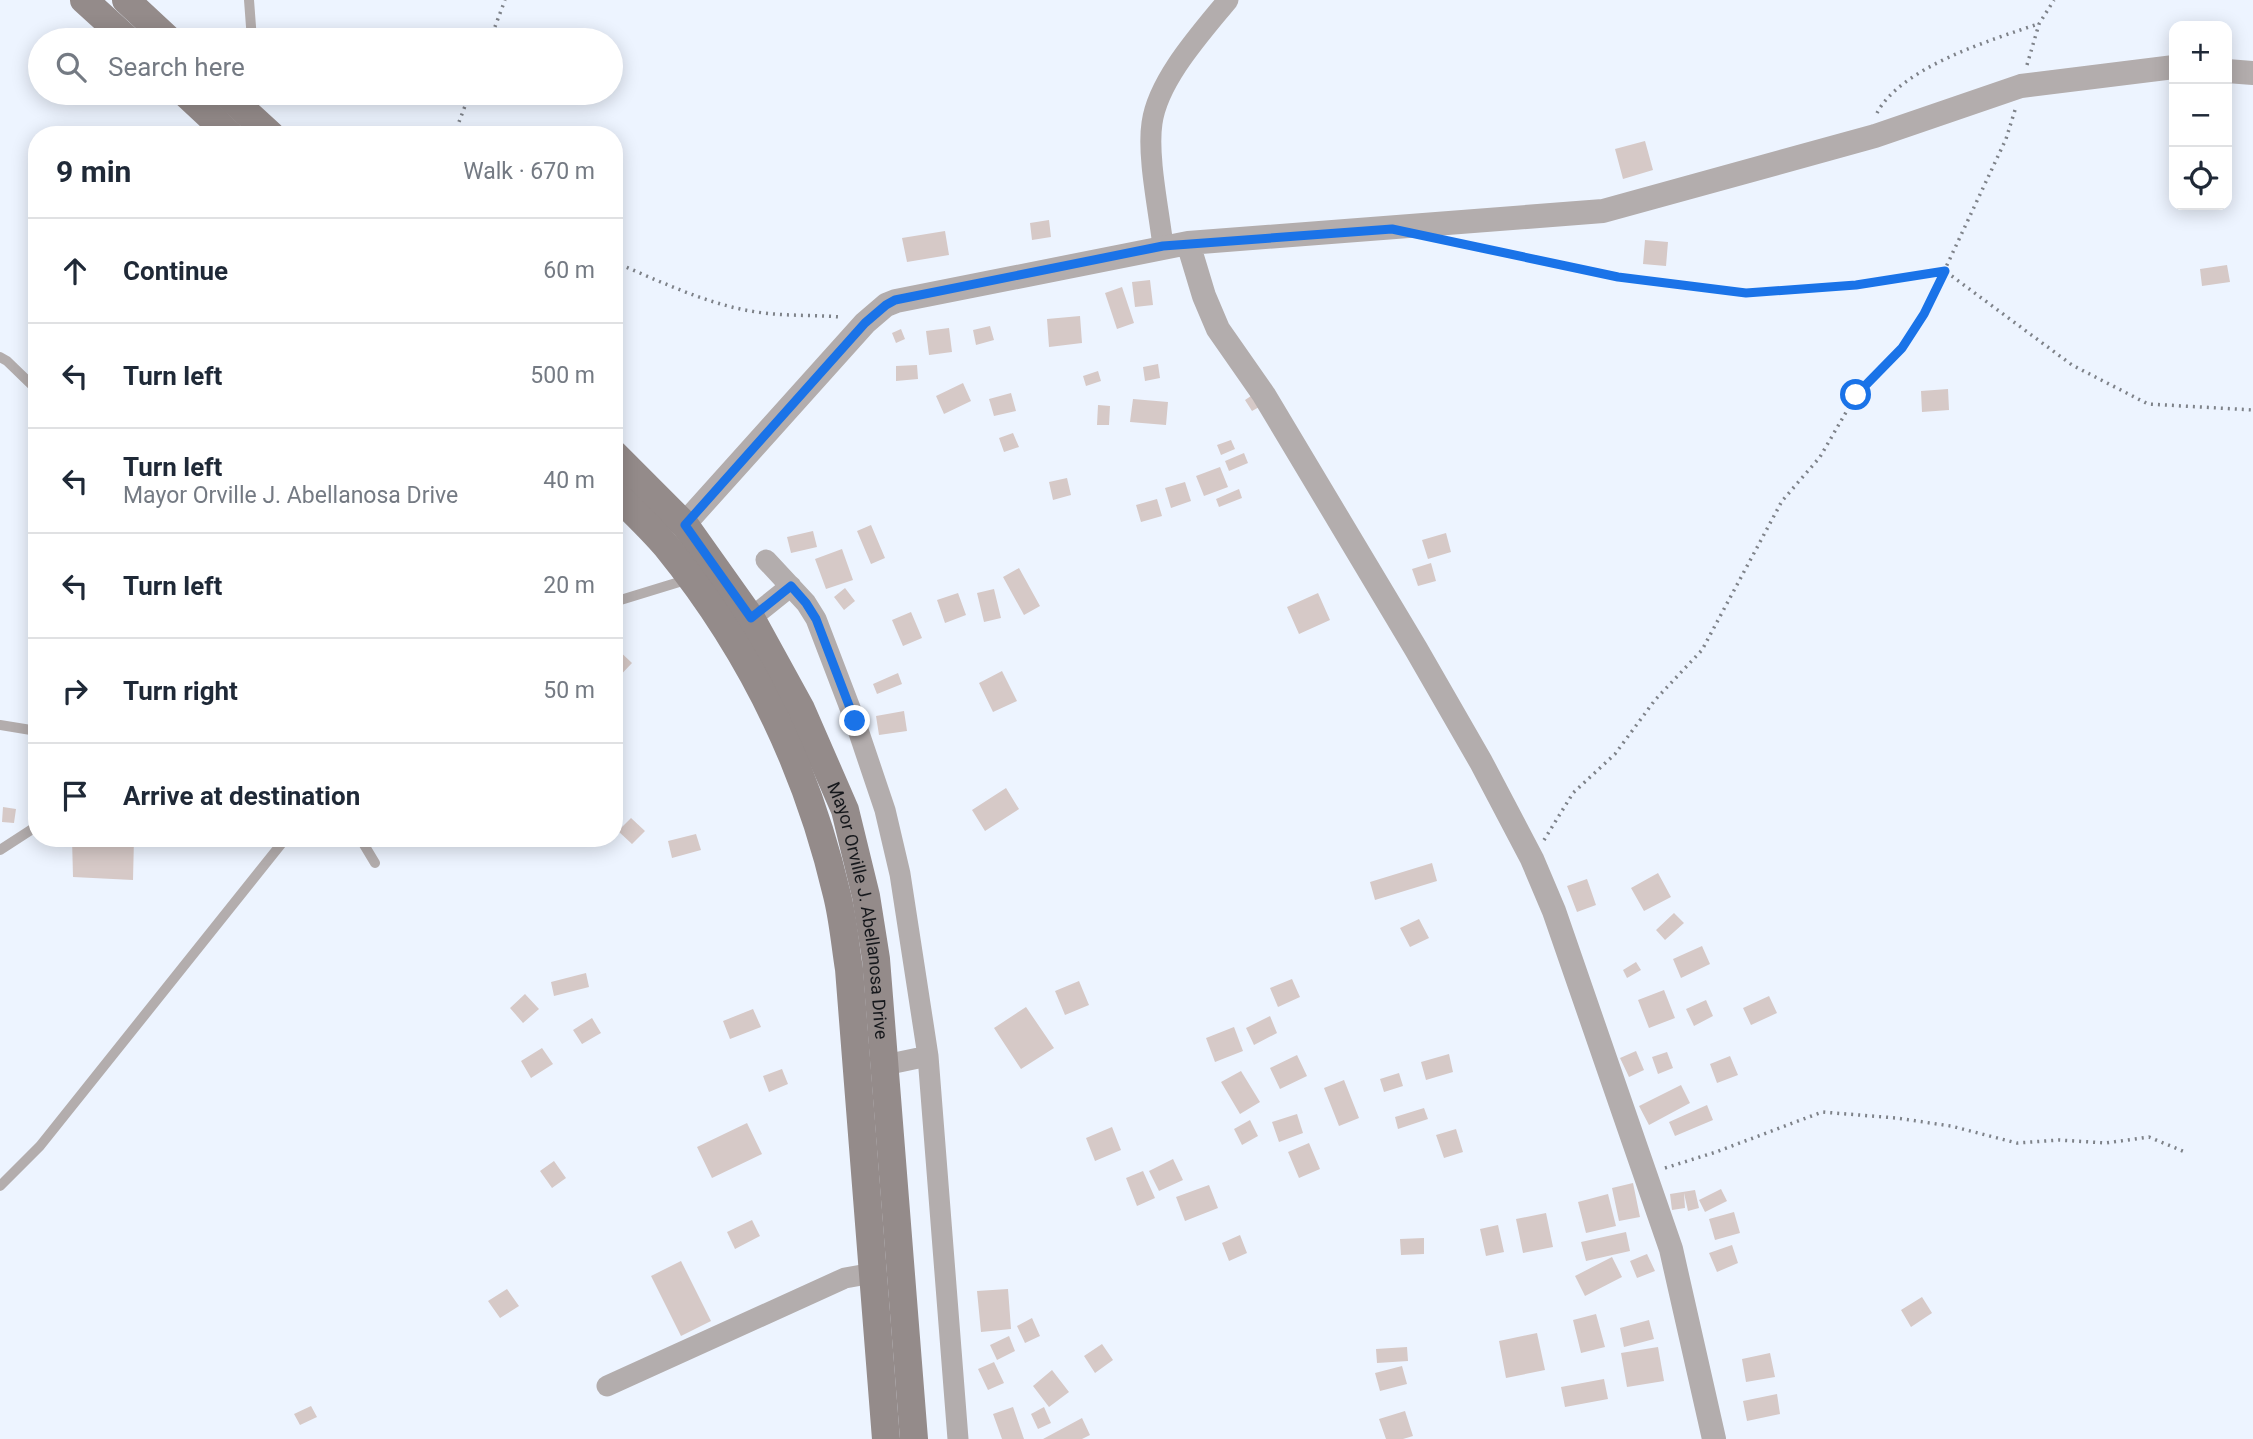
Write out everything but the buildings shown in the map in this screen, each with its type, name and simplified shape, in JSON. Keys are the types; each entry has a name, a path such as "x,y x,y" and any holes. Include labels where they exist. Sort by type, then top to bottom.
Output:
{"main road":[{"path":"84,0 115,28"},
{"path":"126,0 156,28"},
{"path":"226,107 257,126"},
{"name":"Mayor Orville J. Abellanosa Drive","path":"623,463 685,525 751,618 801,709 845,810 866,896 876,959 914,1439"},
{"name":"Mayor Orville J. Abellanosa Drive","path":"623,501 665,545 730,634 779,722 817,820 838,897 849,969 886,1439"}],"street":[{"path":"1163,246 1151,138 1152,120 1168,80 1227,0"},
{"path":"665,545 865,323 895,300 1163,246 1602,211 1875,136 2021,86 2169,68"},
{"path":"2232,71 2253,73"},
{"path":"1188,243 1200,284 1218,329 1264,396 1416,649 1481,762 1532,859 1554,911 1671,1249 1714,1439"},
{"path":"765,560 806,603 816,619 885,810 900,874 928,1056 958,1439"},
{"path":"751,618 791,586"},
{"path":"885,1065 928,1056"},
{"path":"607,1386 845,1278 873,1273"}],"lane":[{"path":"249,0 250,28"},
{"path":"0,358 7,361 28,381"},
{"path":"623,599 690,578"},
{"path":"0,725 28,730"},
{"path":"0,849 28,832"},
{"path":"0,1186 40,1146 279,847"},
{"path":"365,847 375,863"}],"path":[{"path":"495,28 506,0"},
{"path":"1532,859 1573,793 1615,754 1655,700 1702,650 1782,501 1820,457 1856,395 1902,348 1924,314 2006,139 2039,24 2054,0"},
{"path":"1875,136 1873,125 1883,102 1914,76 1985,42 2039,24"},
{"path":"457,126 465,105"},
{"path":"1456,243 1618,277 1746,293 1856,285 1945,271 2072,365 2148,404 2253,410"},
{"path":"623,266 730,307 764,313 845,317 865,323"},
{"path":"1646,1174 1716,1152 1822,1112 1951,1126 2017,1143 2059,1140 2106,1143 2149,1137 2185,1152"}],"route":[{"path":"855,721 834,672 816,619 806,603 791,586 751,618 685,525 865,323 895,300 1163,246 1392,229 1618,277 1746,293 1856,285 1945,271 1924,314 1902,348 1856,395"}]}
